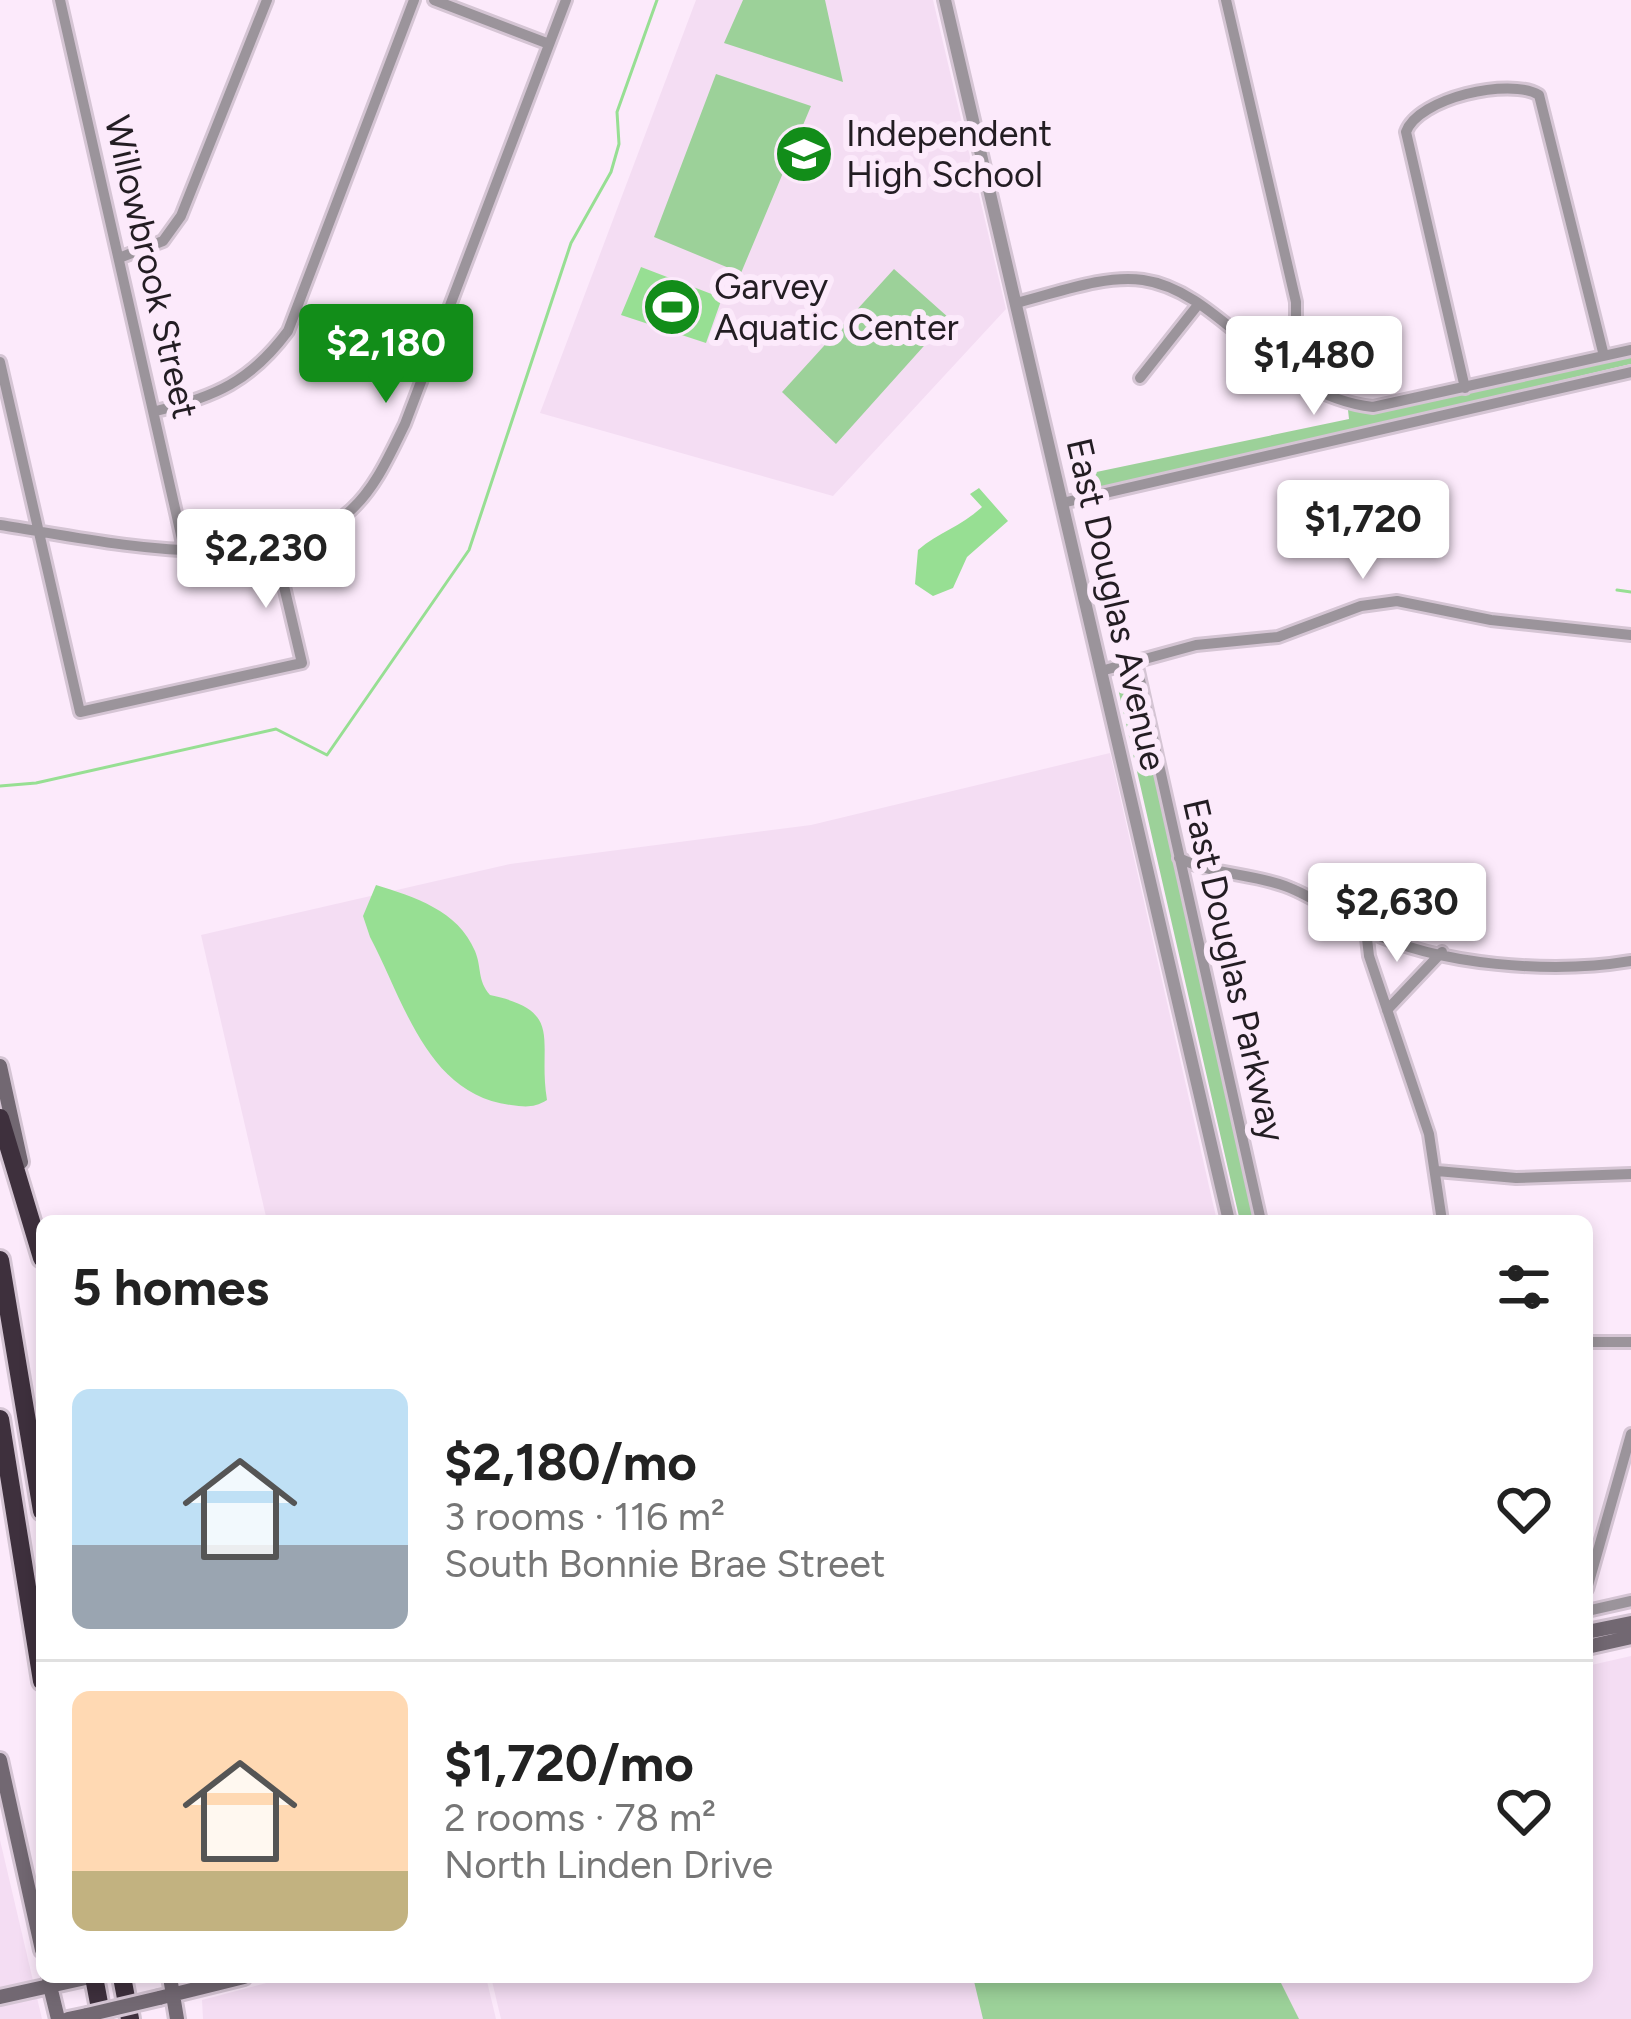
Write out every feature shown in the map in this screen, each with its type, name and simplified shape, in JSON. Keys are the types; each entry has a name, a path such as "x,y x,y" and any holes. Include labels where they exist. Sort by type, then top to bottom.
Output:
{"highway":[{"path":"0,1118 36,1237"},
{"path":"0,1260 36,1475"},
{"path":"0,1418 36,1643"},
{"path":"89,1983 94,2017"},
{"path":"123,1983 130,2019"}],"main road":[{"path":"0,1066 36,1230"},
{"path":"1593,1632 1631,1623"},
{"path":"1593,1646 1631,1637"},
{"path":"0,1760 36,1912"},
{"path":"0,1997 46,1983"},
{"path":"49,1983 58,2019"},
{"path":"169,1983 166,1996 177,2019"},
{"path":"68,2019 94,2017 219,1983"}],"street":[{"name":"Willowbrook Street","path":"60,0 184,548"},
{"path":"119,258 163,241 182,216 267,0"},
{"path":"156,411 226,392 262,366 288,331 414,0"},
{"path":"434,0 548,44"},
{"path":"0,525 229,553 275,548 324,529 352,508 379,476 405,424 566,0"},
{"name":"East Douglas Avenue","path":"945,0 1228,1215"},
{"path":"1226,0 1296,302 1296,328 1275,364"},
{"path":"1465,388 1406,132 1425,106 1471,95 1519,86 1539,95 1604,356"},
{"path":"1016,303 1142,280 1197,306 1309,390 1340,403 1372,407 1631,350"},
{"path":"1140,378 1197,306"},
{"path":"0,362 80,712 302,663 275,548"},
{"path":"1062,503 1631,372"},
{"path":"1101,671 1196,645 1278,638 1361,606 1397,601 1491,620 1631,635"},
{"name":"East Douglas Parkway","path":"1136,662 1261,1215"},
{"path":"1178,858 1205,872 1263,878 1305,893 1366,930 1474,961 1586,969 1631,961"},
{"path":"1366,930 1437,1171 1441,1215"},
{"path":"1387,1010 1442,952"},
{"path":"1437,1171 1516,1178 1631,1174"},
{"path":"1593,1342 1631,1342"},
{"path":"1593,1568 1631,1434"},
{"path":"1593,1610 1631,1600"}],"shaded area":[{"name":"Independent High School","path":"696,0 933,0 1006,309 833,496 540,413"},
{"path":"743,0 825,0 843,82 724,43"},
{"path":"716,74 811,106 741,273 654,237"},
{"name":"Garvey Aquatic Center","path":"641,267 722,298 706,343 621,315"},
{"path":"894,269 949,318 836,444 782,392"},
{"path":"1631,354 1631,364 1086,492 1082,475 1349,419 1348,410 1377,412"},
{"path":"979,488 1008,521 967,557 953,588 933,596 915,584 918,550 982,507 970,494"},
{"path":"1130,675 1136,691 1257,1215 1239,1215 1118,677"},
{"path":"1110,753 1216,1215 266,1215 201,935 510,864 811,825"},
{"path":"376,885 446,915 467,937 490,995 514,1002 539,1019 547,1100 525,1106 482,1098 438,1064 407,1016 370,937 363,916"},
{"path":"1631,1656 1631,2019 501,2019 492,1983 1593,1983 1593,1665"},
{"path":"0,1840 42,2019 0,2019"},
{"path":"266,1983 487,1983 496,2019 203,2019 202,2000"},
{"path":"974,1983 1281,1983 1299,2019 983,2019"}],"waterway":[{"path":"0,786 36,783 276,729 327,755 469,550 571,243 611,172 619,144 617,112 657,0"},
{"path":"1617,590 1631,592"}],"place":[{"name":"Independent High School","path":"804,154"},
{"name":"Garvey Aquatic Center","path":"672,307"}]}
